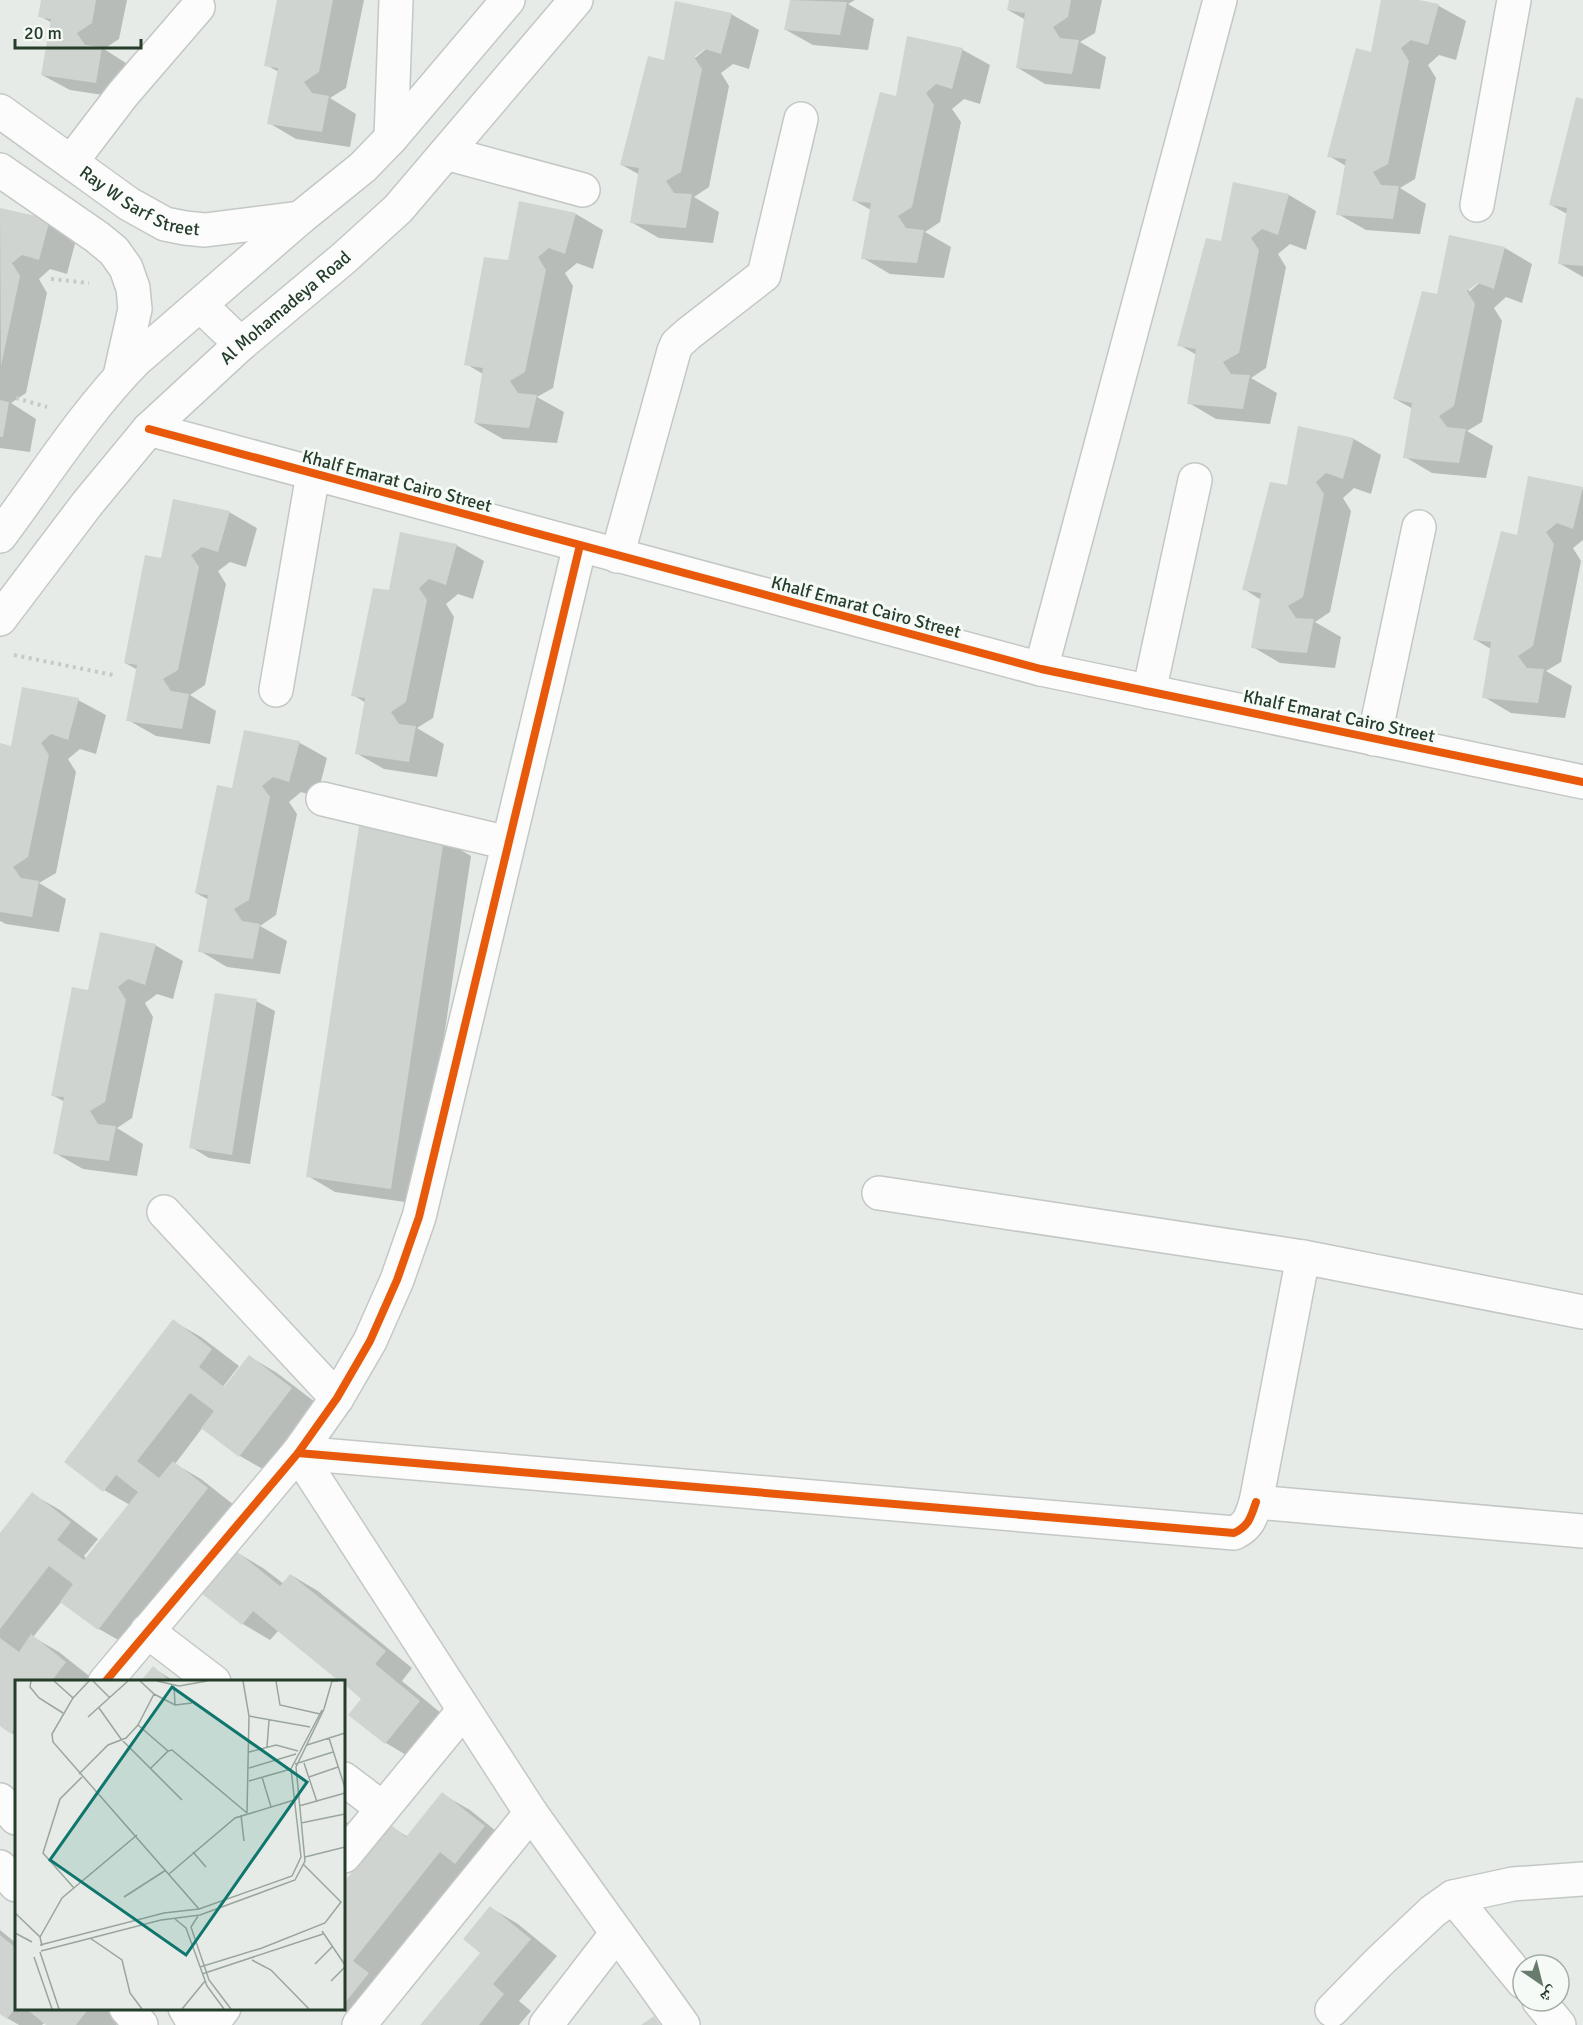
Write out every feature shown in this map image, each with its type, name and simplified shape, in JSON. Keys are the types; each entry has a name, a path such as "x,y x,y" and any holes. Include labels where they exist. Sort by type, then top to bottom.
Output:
{"street":[{"path":"391,138 396,0"},
{"path":"0,536 120,376 300,218 363,167 391,138 508,0"},
{"name":"Al Mohamadeya Road","path":"0,618 87,504 149,429 241,344 372,234 398,209 576,0"},
{"path":"1041,669 1220,0"},
{"path":"1477,206 1514,0"},
{"path":"70,162 123,94 198,7"},
{"name":"Ray W Sarf Street","path":"0,111 129,204 165,224 205,230 300,218"},
{"path":"617,556 674,351 682,339 764,275 801,119"},
{"path":"446,153 583,190"},
{"path":"0,170 97,237 114,251 126,268 133,288 135,309 120,376"},
{"path":"200,305 241,344"},
{"name":"Khalf Emarat Cairo Street","path":"149,429 1041,669 1583,782"},
{"path":"276,690 313,474"},
{"path":"1149,692 1195,480"},
{"path":"1374,739 1419,527"},
{"path":"107,1680 298,1453 337,1398 370,1341 397,1280 419,1217 580,545"},
{"path":"323,799 508,843"},
{"path":"879,1193 1304,1257 1583,1312"},
{"path":"164,1212 337,1398"},
{"path":"298,1453 1234,1533 1249,1523 1256,1502 1304,1257"},
{"path":"298,1453 531,1813 682,2025"},
{"path":"1256,1502 1583,1531"},
{"path":"147,1631 211,1680"},
{"path":"345,1855 464,1710"},
{"path":"345,1780 382,1808"},
{"path":"359,2025 531,1813"},
{"path":"0,1867 15,1884"},
{"path":"1332,2010 1433,1911 1454,1897 1513,1884 1583,1879"},
{"path":"1454,1897 1511,1967"},
{"path":"546,2025 617,1933"},
{"path":"186,2010 195,2025"},
{"path":"211,2025 222,2010"},
{"path":"1549,2013 1559,2025"}],"path":[{"path":"11,655 113,675"}],"building":[{"path":"41,0 96,0 92,23 77,33 85,45 102,47 96,83 41,75 51,19 38,17"},
{"path":"277,0 333,0 319,72 304,82 312,93 329,96 322,132 267,124 278,68 264,66"},
{"path":"790,0 847,2 840,35 784,30"},
{"path":"1009,0 1071,0 1068,17 1053,27 1060,38 1079,40 1072,74 1016,68 1025,13 1007,10"},
{"path":"1381,0 1419,0 1439,4 1428,45 1411,40 1401,48 1409,61 1388,164 1373,172 1381,185 1399,186 1393,219 1336,215 1346,159 1327,157 1356,48 1371,52"},
{"path":"675,1 732,13 721,54 705,49 694,57 702,69 681,172 666,181 674,193 692,194 686,228 630,223 639,168 620,165 648,56 664,60"},
{"path":"907,36 963,48 952,89 936,84 926,93 934,105 912,207 898,216 906,228 924,230 917,263 861,259 871,203 852,201 880,92 896,96"},
{"path":"1576,97 1583,99 1583,266 1558,264 1567,208 1549,205"},
{"path":"1233,182 1289,194 1278,235 1262,229 1251,238 1259,250 1239,353 1223,362 1231,374 1250,375 1243,409 1187,404 1196,349 1177,346 1206,238 1221,241"},
{"path":"519,201 576,213 565,254 549,248 538,257 546,270 525,372 510,381 518,393 537,395 529,428 474,423 483,368 464,365 484,257 508,260"},
{"path":"0,208 50,219 39,260 22,255 12,263 20,276 1,366"},
{"path":"1449,235 1505,247 1494,289 1478,283 1467,291 1475,304 1454,406 1439,416 1447,427 1466,429 1459,463 1403,458 1412,403 1393,399 1422,291 1437,294"},
{"path":"0,400 9,402 3,437 0,437"},
{"path":"1298,426 1354,438 1343,479 1326,473 1316,482 1324,494 1303,597 1288,606 1296,618 1314,619 1307,653 1251,648 1261,593 1242,590 1270,482 1287,485"},
{"path":"1528,476 1583,487 1573,529 1557,523 1546,532 1554,544 1533,646 1518,656 1527,668 1544,669 1538,703 1482,698 1491,642 1473,640 1501,531 1517,535"},
{"path":"173,499 230,511 218,552 202,547 191,555 199,567 178,670 163,679 171,691 189,694 182,729 126,721 137,665 124,663 145,555 161,558"},
{"path":"400,532 457,544 446,585 429,579 419,588 427,600 406,702 391,712 399,724 416,726 409,762 355,754 365,698 351,696 373,588 389,590"},
{"path":"22,687 79,698 68,740 51,734 41,743 49,755 28,857 13,867 21,878 39,881 32,917 0,912 0,743 11,746"},
{"path":"244,730 300,741 289,782 273,777 262,786 270,797 249,900 234,909 242,921 260,924 253,959 198,952 208,895 195,893 217,785 232,788"},
{"path":"359,826 444,838 391,1189 306,1177"},
{"path":"100,932 156,944 145,985 128,979 118,987 126,1000 105,1102 90,1111 98,1124 116,1126 109,1161 53,1154 64,1097 51,1096 72,987 88,990"},
{"path":"215,993 257,999 232,1155 189,1148"},
{"path":"173,1319 212,1349 199,1367 224,1387 249,1355 292,1388 239,1457 201,1428 214,1411 190,1393 137,1461 159,1478 173,1461 208,1488 98,1630 60,1602 73,1584 49,1566 0,1629 0,1533 32,1492 71,1522 57,1540 84,1560 138,1492 116,1475 103,1492 64,1462"},
{"path":"235,1550 280,1586 290,1574 386,1651 375,1664 420,1701 385,1744 348,1715 361,1699 345,1685 345,1680 338,1680 253,1611 242,1625 201,1593"},
{"path":"31,1634 66,1662 52,1680 15,1680 15,1728 11,1734 0,1726 0,1638 19,1652"},
{"path":"153,1666 169,1680 142,1680"},
{"path":"442,1792 485,1826 455,1864 440,1852 353,1961 369,1973 345,2003 345,1881 390,1824 406,1837"},
{"path":"490,1906 531,1939 493,1984 504,1994 479,2025 420,2025 480,1953 463,1939"},
{"path":"0,1935 15,1947 15,2008 7,2019 0,2014"},
{"path":"27,2010 87,2010 76,2025 46,2025"},
{"path":"654,2016 660,2025 641,2025"}],"cycle path":[{"path":"149,429 1041,669 1583,782"},
{"path":"107,1680 298,1453 337,1398 370,1341 397,1280 419,1217 580,545"},
{"path":"298,1453 1234,1533 1251,1517 1256,1502"}]}
